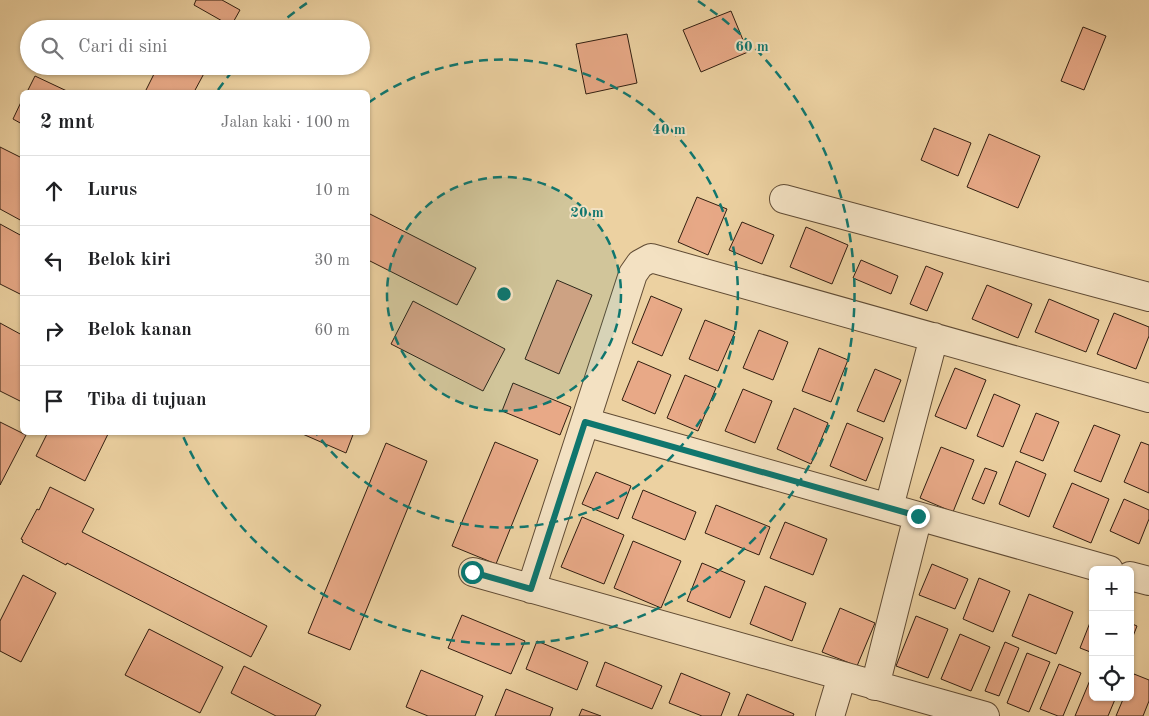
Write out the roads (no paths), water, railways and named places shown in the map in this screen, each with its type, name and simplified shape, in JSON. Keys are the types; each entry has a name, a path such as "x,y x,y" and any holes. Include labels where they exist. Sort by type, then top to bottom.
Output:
{"street":[{"path":"784,199 1149,298"},
{"path":"531,589 633,274 640,264 650,258 1149,398"},
{"path":"889,507 934,337"},
{"path":"585,422 1095,566"},
{"path":"875,686 918,516"},
{"path":"472,572 985,716"},
{"path":"1134,577 1149,581"},
{"path":"830,716 842,676"}]}
